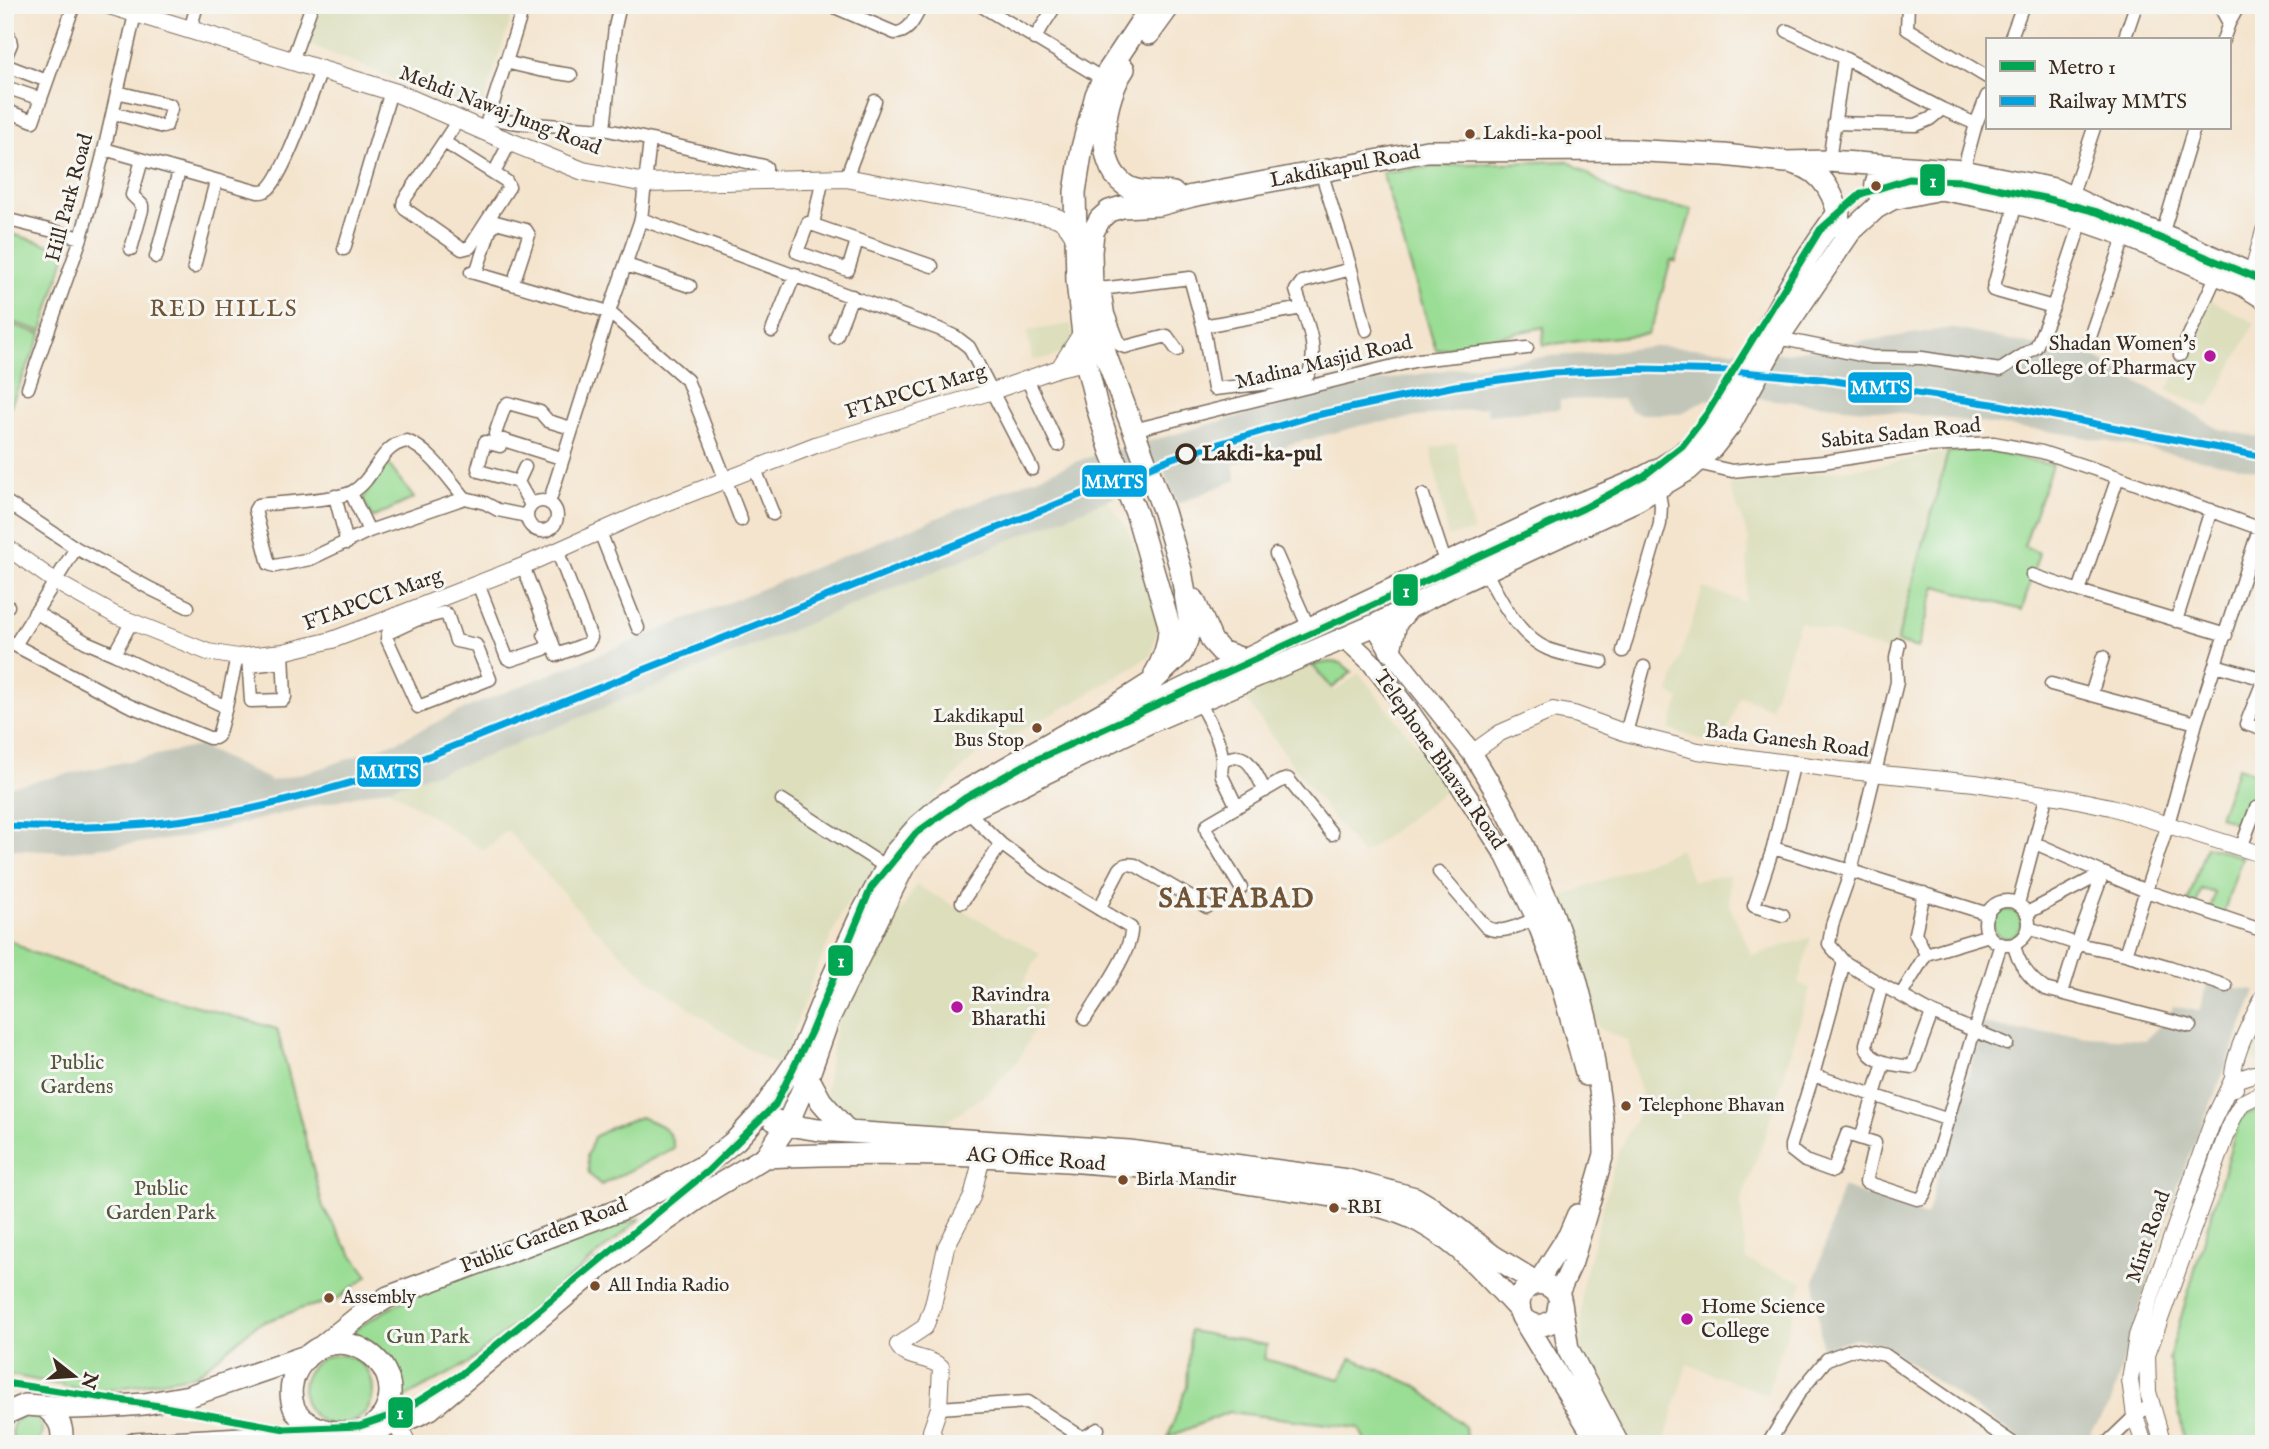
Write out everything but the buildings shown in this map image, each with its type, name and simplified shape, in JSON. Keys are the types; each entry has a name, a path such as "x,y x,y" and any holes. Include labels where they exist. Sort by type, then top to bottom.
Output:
{"highway":[{"path":"1084,246 1088,220 1088,127 1096,95 1103,79 1152,5"},
{"path":"1170,5 1116,82 1107,113 1105,144 1107,158 1116,176 1125,185 1135,190 1192,196"},
{"name":"Lakdikapul Road","path":"1088,127 1075,192 1084,246 1098,289 1097,322 1106,356 1181,570 1212,641 1221,651 1277,668"},
{"name":"Lakdikapul Road","path":"1151,682 1164,658 1169,640 1169,625 1137,515 1111,452 1097,407 1082,332 1084,246 1100,219 1109,211 1159,205 1192,196 1427,151 1626,150 1724,155 1786,162 1829,161 1963,171 2054,189 2258,277"},
{"path":"1786,162 1803,166 1819,176 1831,191 1839,212 1840,247"},
{"path":"1892,199 1884,198 1878,193 1876,186 1878,178 1895,167"},
{"name":"Lakdikapul Road","path":"760,1114 801,1054 833,975 886,867 910,836 940,807 1309,628 1564,509 1635,480 1676,458 1736,400 1768,347 1850,232 1862,218 1892,199 1940,188 2082,220 2125,235 2245,286 2264,298"},
{"name":"Lakdikapul Road","path":"1768,347 1813,246 1839,212"},
{"name":"Lakdikapul Road","path":"1117,722 1199,701 1346,639 1637,500 1697,463 1730,425 1736,400"},
{"name":"Lakdikapul Road","path":"758,1161 787,1125 829,1018 903,868 916,850 932,835 967,810 1105,745 1117,722 1151,682 1181,654 1190,624 1181,570"},
{"path":"1390,650 1396,623 1408,609"},
{"path":"807,1077 821,1101 848,1132"},
{"name":"AG Office Road","path":"760,1114 787,1125 848,1132 1129,1151 1329,1176 1357,1182 1415,1198 1493,1256 1537,1283"},
{"name":"Public Garden Road","path":"313,1352 368,1309 388,1297 622,1209 705,1165 736,1140 760,1114"},
{"path":"736,1140 758,1161"},
{"name":"AG Office Road","path":"758,1161 836,1153 982,1157 1131,1166 1311,1193 1389,1209 1420,1222 1449,1241 1485,1273 1522,1315 1599,1444"},
{"name":"Public Garden Road","path":"362,1440 402,1435 614,1257 710,1190 758,1161"},
{"path":"1559,1296 1558,1316 1553,1321 1538,1326 1522,1315 1518,1303 1524,1290 1537,1283 1551,1286 1559,1296 1568,1349 1618,1444"},
{"path":"5,1413 34,1405 83,1408 144,1404 189,1396 339,1343 355,1345 370,1353 382,1366 388,1382 389,1399 384,1414 362,1440 134,1444"},
{"path":"1546,1356 1555,1346 1568,1349"},
{"path":"313,1352 295,1373 291,1389 293,1406 301,1422 318,1439"},
{"path":"5,1394 56,1415 63,1429 61,1444"},
{"path":"74,1444 69,1432 71,1422 83,1408"}],"main road":[{"name":"Mehdi Nawaj Jung Road","path":"110,5 391,91 458,120 486,125 510,142 583,171 645,183 846,177 1050,215"},
{"path":"1050,215 1062,212 1071,204 1075,192"},
{"path":"1050,215 1071,228 1084,246"},
{"name":"Telephone Bhavan Road","path":"1375,625 1390,650 1472,753 1524,845 1554,912 1577,979 1590,1030 1603,1117 1604,1154 1573,1262 1559,1296"},
{"name":"Telephone Bhavan Road","path":"1346,639 1371,662 1448,766 1505,855 1536,919 1561,986 1593,1100 1595,1157 1584,1197 1568,1235 1537,1283"},
{"path":"1371,662 1390,650"},
{"path":"388,1382 402,1435"}],"street":[{"path":"5,110 33,121 74,5"},
{"path":"190,30 197,5"},
{"path":"292,61 312,5"},
{"path":"524,5 486,125 519,123 604,129 764,166 766,180"},
{"path":"604,129 615,26 620,5"},
{"path":"830,5 895,33 901,33 907,29 922,5"},
{"path":"980,5 1103,79"},
{"path":"1034,38 1056,5"},
{"path":"1909,5 1907,29 1986,76"},
{"path":"2011,38 2022,5"},
{"path":"2125,38 2136,5"},
{"path":"2219,5 2229,23"},
{"path":"2224,38 2239,5"},
{"name":"Hill Park Road","path":"28,388 81,238 116,114 135,13"},
{"path":"1787,32 1976,124"},
{"path":"5,33 11,41 5,58"},
{"path":"1829,161 1844,58"},
{"path":"505,62 571,75"},
{"path":"5,65 47,81"},
{"path":"104,149 258,192 270,188 283,165 321,71"},
{"path":"5,87 41,99"},
{"path":"344,249 391,91"},
{"path":"116,114 163,127 169,118 170,106 121,93"},
{"path":"1963,171 1986,99"},
{"path":"846,177 875,101"},
{"path":"1834,123 1916,125 1930,119 1942,109"},
{"path":"444,142 506,181 508,190 470,247 462,249 403,205 458,120"},
{"path":"2071,197 2093,130"},
{"path":"2162,235 2193,130"},
{"path":"549,503 560,451 571,428 641,219 650,140"},
{"path":"494,173 510,142"},
{"path":"131,249 142,210 142,205 132,195 142,160"},
{"path":"156,257 179,171"},
{"path":"1321,171 1368,327"},
{"path":"813,224 822,178"},
{"path":"194,267 216,181"},
{"path":"2016,203 1993,290 2053,307"},
{"path":"5,219 81,238"},
{"path":"641,219 795,274 956,337 969,348 1032,468"},
{"path":"1768,347 1871,357 1923,358 2000,370 2036,346 2053,307 2082,220"},
{"path":"516,275 529,235 526,230 496,222 490,230 474,273 500,277 608,312 687,380 741,520"},
{"path":"848,270 797,252 808,223 932,266"},
{"path":"2258,277 2264,231"},
{"path":"2090,340 2125,235"},
{"path":"836,337 846,294 848,270 857,241"},
{"path":"626,265 690,286"},
{"path":"1177,350 1167,336 1125,347 1120,345 1098,289 1190,278 1203,326 1214,389 1298,380 1308,375 1314,357 1311,337 1296,290 1299,284 1351,269"},
{"path":"772,331 795,274"},
{"path":"2180,355 2217,274"},
{"path":"1203,326 1301,308"},
{"path":"1059,368 1082,332"},
{"name":"Madina Masjid Road","path":"1136,438 1418,360 1527,348"},
{"name":"FTAPCCI Marg","path":"5,547 56,582 131,623 208,652 245,659 283,657 414,615 653,508 818,444 1059,368 1086,362"},
{"path":"1027,379 1058,445"},
{"path":"560,451 497,438 495,434 504,408 510,403 540,412 548,421 571,428"},
{"path":"465,498 428,456 407,441 392,445 369,477 351,493 258,505 255,510 269,564 275,566 310,559 369,531 465,498 485,503 498,510 529,511 540,501 549,503 557,514 555,523 561,548 591,638 588,643 557,655 521,569"},
{"path":"500,446 485,442 479,471 517,482"},
{"name":"Sabita Sadan Road","path":"1697,463 1732,471 1823,462 1925,446 1994,443 2042,452 2261,530"},
{"path":"517,482 525,467"},
{"path":"755,468 773,514"},
{"path":"2079,592 2118,477"},
{"path":"517,482 529,511 529,523 537,530 547,530 555,523"},
{"path":"1623,651 1660,524 1658,487"},
{"path":"351,493 369,531"},
{"path":"1423,495 1453,586"},
{"path":"335,496 347,543"},
{"path":"5,501 76,548 188,607"},
{"path":"2176,621 2211,510"},
{"path":"2125,954 2168,824 2196,723 2261,530"},
{"path":"600,532 638,628"},
{"path":"76,548 36,612 10,643 128,705 209,738 218,736 245,659"},
{"path":"1276,554 1320,650"},
{"path":"479,586 507,657 511,660 544,649 548,643 521,569"},
{"path":"1486,572 1502,605 1525,632 1546,648 1602,662"},
{"path":"2032,575 2079,592 2225,635"},
{"path":"36,612 86,642 226,707"},
{"path":"447,614 456,641 476,645 490,679 418,707 387,639 388,633 414,615 447,614"},
{"path":"114,654 131,623"},
{"path":"1899,644 1896,658 1897,682 1851,870 1832,925 1829,944 1844,962 1882,985 1932,1013 2007,1044"},
{"path":"245,659 251,701 283,700 283,657"},
{"path":"2091,695 2103,657"},
{"path":"2215,665 2264,679 2246,724 2264,730"},
{"path":"1626,733 1644,667"},
{"path":"2051,684 2196,723"},
{"path":"1199,701 1217,739 1223,761 1220,772 1237,807"},
{"name":"Bada Ganesh Road","path":"1472,753 1500,733 1553,710 1574,713 1626,733 1698,751 1966,782 2111,807 2264,855"},
{"path":"1223,761 1236,757 1245,759 1265,791"},
{"path":"1783,915 1754,905 1773,848 1794,762"},
{"path":"1241,888 1207,832 1209,823 1281,781 1290,780 1332,834"},
{"path":"1844,962 1791,1150 1805,1161 1833,1171 1847,1133 1875,1143 1866,1182 1917,1199 1922,1198 1949,1120 1973,1029 2008,944 2024,937 2029,928 2022,909 2047,794"},
{"path":"782,800 886,867"},
{"path":"2241,848 2256,808"},
{"path":"967,810 1001,844 1043,875 1131,928 1132,935 1114,973 1084,1019"},
{"path":"2035,843 2147,891 2264,931"},
{"path":"962,902 1001,844"},
{"path":"1773,848 1988,914"},
{"path":"1099,909 1120,869 1128,864 1135,865 1207,907"},
{"path":"1439,872 1486,927 1493,931 1536,919"},
{"path":"2022,909 2103,873"},
{"path":"2062,993 2103,873"},
{"path":"1924,893 1915,933 1926,954"},
{"path":"1989,935 1986,923 1988,914 1999,903 2006,901 2022,909"},
{"path":"2029,928 2077,944 2125,954 2226,986"},
{"path":"1901,995 1926,954 1989,935 2008,944 2034,982 2045,989 2190,1026"},
{"path":"1882,985 1866,1044 1868,1054 1884,1062 1912,1067 1932,1013"},
{"name":"Mint Road","path":"2141,1442 2130,1380 2137,1336 2213,1120 2232,1081 2239,1050 2264,996"},
{"path":"2239,1050 2259,1074 2263,1092 2242,1103 2232,1081 2259,1074"},
{"path":"1861,1138 1884,1062"},
{"path":"1813,1075 1949,1120"},
{"name":"Mint Road","path":"2163,1444 2148,1392 2147,1355 2232,1120 2242,1103"},
{"path":"939,1444 931,1431 939,1408 941,1367 937,1363 901,1351 898,1345 925,1327 933,1305 946,1247 972,1197 982,1157"},
{"path":"1768,1444 1799,1393 1827,1359 1854,1349 1885,1355 2014,1444"},
{"path":"939,1408 1028,1402 1083,1438 1098,1429"},
{"path":"2106,1444 2152,1404"},
{"path":"2141,1442 2157,1422"}],"shaded area":[{"path":"314,5 515,5 481,113 300,41"},
{"name":"Shadan Women's College of Pharmacy","path":"2211,300 2255,323 2209,408 2167,390"},
{"path":"1071,324 1074,343 1063,353 1032,360 1027,331"},
{"path":"1951,328 2097,358 2219,429 2264,438 2264,471 2067,434 1756,398 1716,403 1708,399 1680,414 1642,414 1630,410 1623,399 1560,400 1560,409 1488,415 1487,407 1363,425 1288,445 1233,465 1236,480 1177,504 1164,471 1107,500 475,761 388,788 181,838 63,852 5,849 5,785 12,786 199,746 272,781 322,768 398,741 464,709 1083,459 1296,401 1384,380 1552,356 1655,346 1786,353"},
{"path":"1456,443 1473,532 1448,536 1431,448"},
{"path":"1948,452 1894,654 1800,622 1770,708 1740,696 1722,746 1669,730 1680,699 1669,693 1703,588 1745,602 1749,539 1729,485 1878,465"},
{"path":"1107,500 1127,527 1160,618 1151,655 1077,701 977,754 895,840 842,912 812,980 781,1068 743,1046 647,978 592,926 507,830 484,851 388,788 475,761"},
{"path":"1310,666 1334,692 1359,673 1450,787 1362,855 1243,696"},
{"path":"1680,849 1692,881 1729,875 1730,906 1752,956 1811,937 1798,983 1810,988 1768,1128 1741,1202 1746,1260 1803,1282 1767,1395 1687,1364 1664,1444 1630,1444 1581,1352 1582,1286 1613,1168 1643,1104 1628,1041 1600,1029 1594,1018 1554,900"},
{"path":"916,885 1040,953 1022,985 1046,1001 1021,1057 986,1094 938,1128 876,1126 850,1120 825,1098 829,1063 837,1022"},
{"path":"2207,984 2256,990 2178,1184 2110,1405 2083,1444 2026,1444 1886,1346 1855,1338 1822,1349 1814,1281 1842,1187 1926,1216 1983,1024 2019,1031 2145,1040 2170,1016 2173,1006 2199,1011"},
{"path":"2264,1017 2264,1063 2254,1060 2247,1050"}],"green space":[{"path":"1568,161 1625,198 1692,209 1676,262 1671,260 1655,318 1647,334 1543,345 1544,327 1436,350 1382,172 1466,164"},
{"path":"5,232 67,250 42,331 5,320"},
{"path":"5,323 42,334 5,418"},
{"path":"1982,450 2052,465 2024,546 2039,553 2022,610 1936,586 1918,648 1897,642 1948,452"},
{"path":"386,461 414,498 372,518 363,499"},
{"path":"1341,663 1352,672 1332,688 1312,665"},
{"path":"2238,767 2264,776 2264,793 2243,827 2219,816"},
{"path":"2206,846 2242,857 2223,914 2210,910 2215,893 2201,889 2196,905 2188,902"},
{"path":"2007,910 2017,914 2021,924 2017,934 2007,938 1997,934 1993,924 1997,914"},
{"name":"Public Garden Park","path":"5,937 31,952 159,995 277,1029 323,1207 368,1276 336,1300 303,1308 256,1325 196,1375 97,1392 5,1374"},
{"path":"2264,1109 2264,1444 2185,1444 2169,1358 2240,1116"},
{"path":"640,1117 663,1127 670,1135 674,1148 601,1185 589,1174 587,1156 594,1137 614,1126"},
{"name":"Gun Park","path":"641,1218 469,1363 400,1400 382,1354 352,1332 384,1312 454,1277 567,1238"},
{"path":"1190,1331 1267,1345 1264,1359 1340,1379 1352,1358 1417,1386 1465,1427 1467,1444 1367,1444 1359,1428 1229,1412 1168,1437 1187,1386"},
{"path":"338,1355 363,1365 373,1390 363,1415 338,1425 313,1415 303,1390 313,1365"},
{"path":"27,1416 33,1417 41,1425 41,1437 33,1445 27,1446 21,1445 13,1437 12,1431 13,1425 21,1417"}],"metro line":[{"name":"1","path":"5,1383 159,1406 285,1429 360,1426 401,1412 460,1375 708,1171 775,1105 811,1032 871,888 916,833 965,798 1023,766 1584,508 1645,475 1682,446 1706,415 1820,230 1861,194 1909,179 1962,181 2044,198 2097,212 2264,281"}],"rail line":[{"name":"MMTS","path":"5,826 98,827 220,815 286,801 394,770 1172,458 1312,416 1455,386 1552,373 1642,369 1731,371 1821,379 1999,405 2264,457"}],"place":[{"name":"Lakdi-ka-pool","path":"1470,134"},
{"name":"Shadan Women's College of Pharmacy","path":"2210,356"},
{"name":"Lakdi-ka-pul","path":"1186,454"},
{"name":"Lakdikapul Bus Stop","path":"1037,728"},
{"name":"Ravindra Bharathi","path":"957,1007"},
{"name":"Telephone Bhavan","path":"1626,1106"},
{"name":"Birla Mandir","path":"1123,1180"},
{"name":"RBI","path":"1334,1208"},
{"name":"All India Radio","path":"595,1286"},
{"name":"Assembly","path":"329,1298"},
{"name":"Home Science College","path":"1687,1319"}],"district":[{"name":"RED HILLS","path":"224,309"},
{"name":"SAIFABAD","path":"1237,899"}],"park label":[{"name":"Public Gardens","path":"77,1075"}]}
